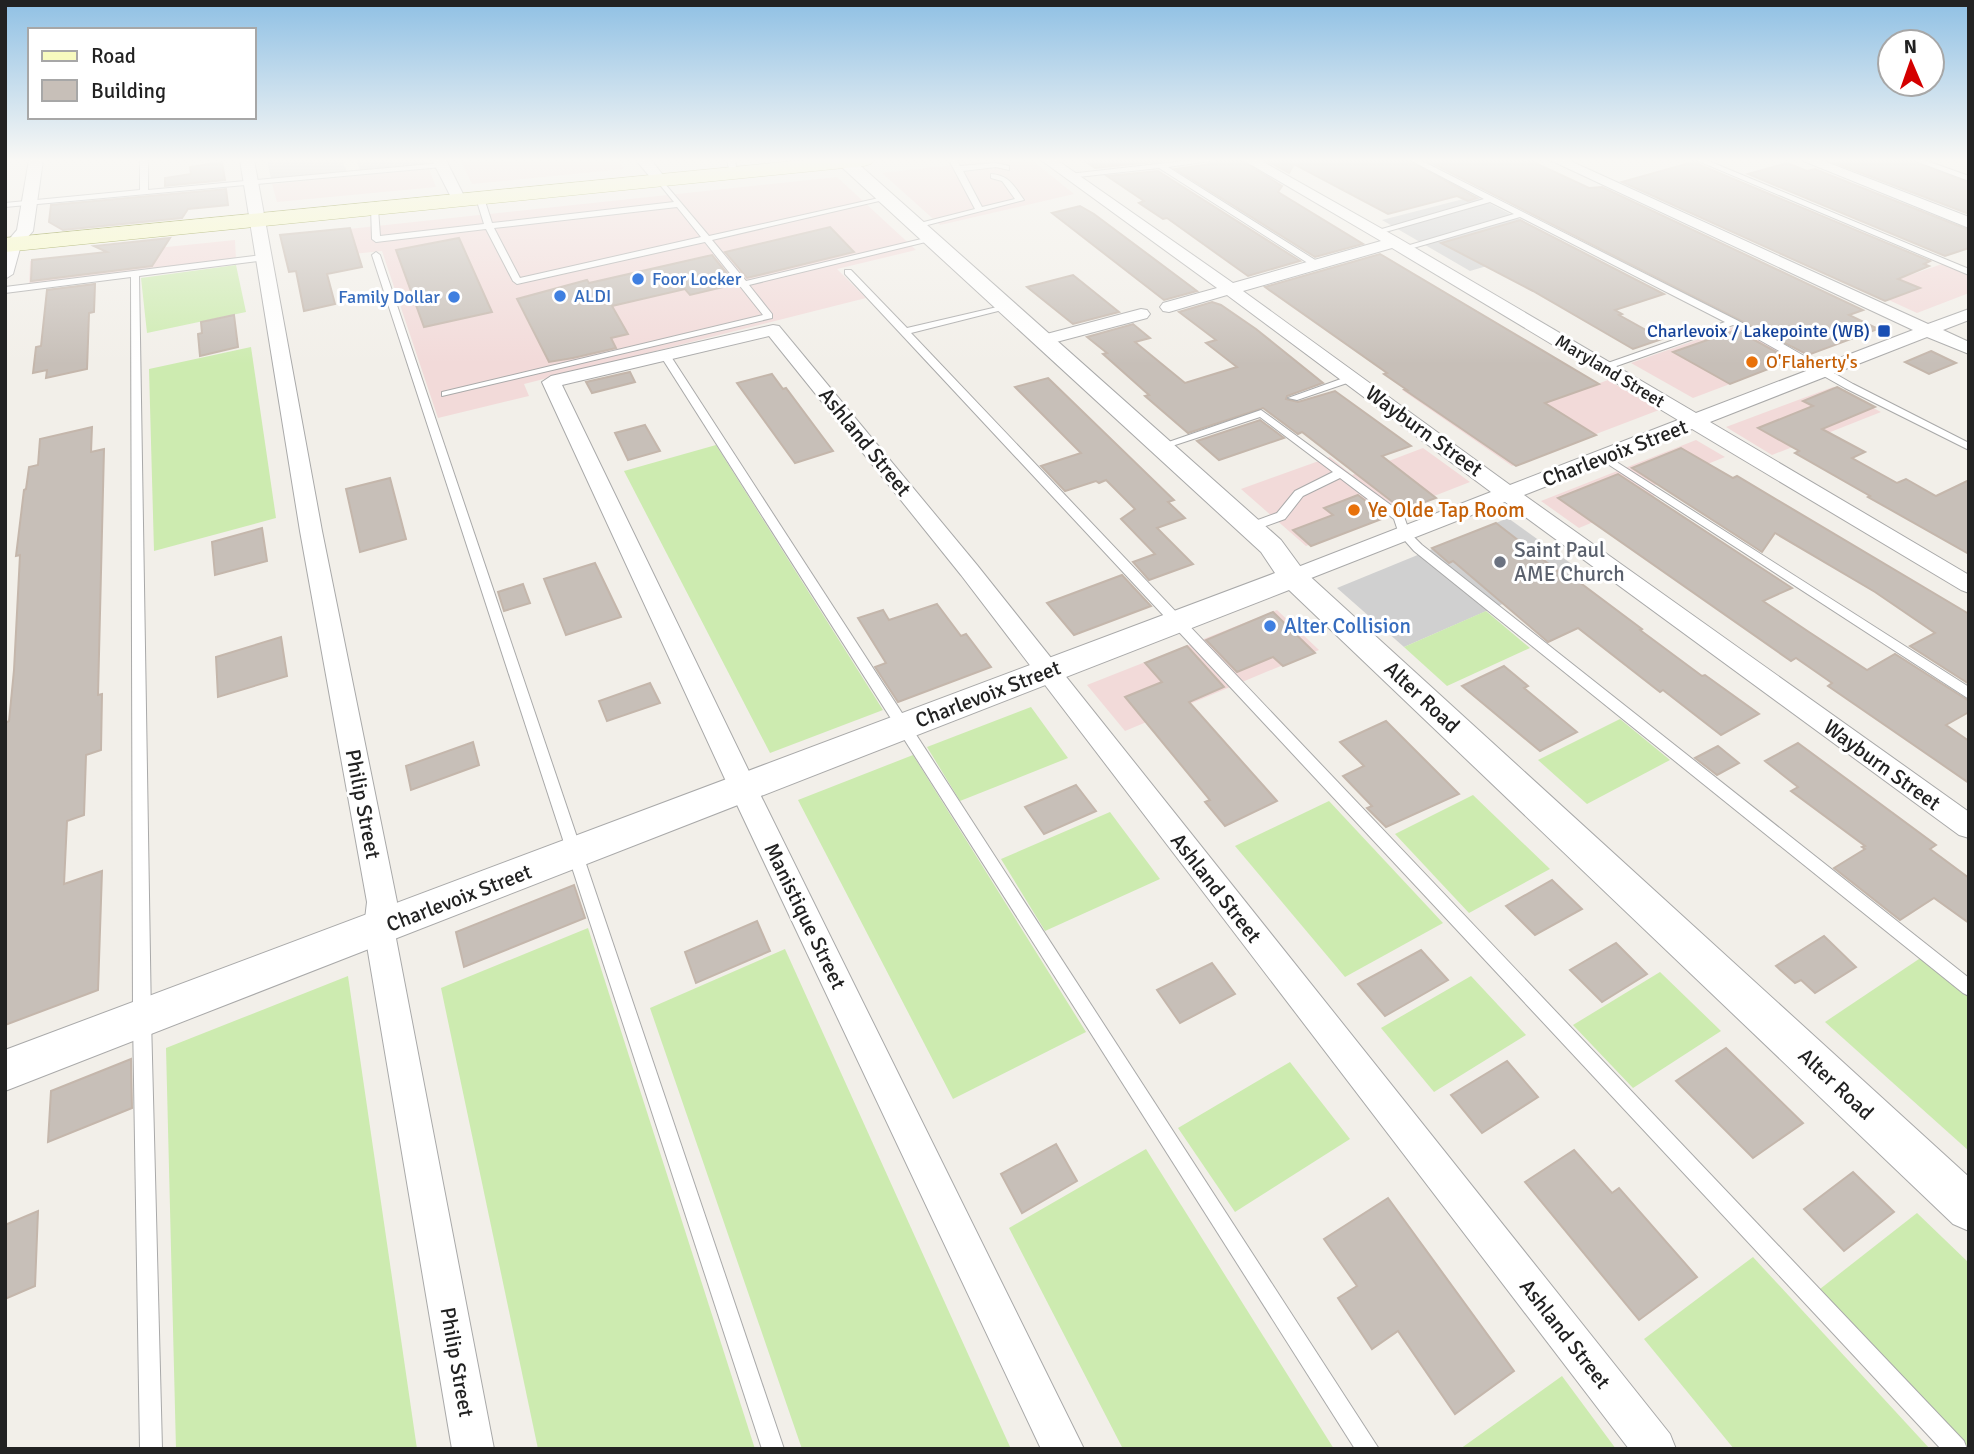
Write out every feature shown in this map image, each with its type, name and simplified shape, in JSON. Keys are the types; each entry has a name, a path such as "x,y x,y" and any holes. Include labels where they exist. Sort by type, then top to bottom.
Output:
{"main road":[{"path":"9,245 180,228"}],"street":[{"path":"5,274 9,245 25,228"},
{"name":"Philip Street","path":"259,228 311,531 382,902 379,928 473,1449"},
{"name":"Alter Road","path":"921,228 1251,527 1271,546 1293,577 1969,1208"},
{"name":"Wayburn Street","path":"1143,228 1510,493 1644,594 1969,827"},
{"name":"Maryland Street","path":"1369,228 1969,585"},
{"path":"1704,228 1969,349"},
{"path":"1169,307 1317,265 1400,246"},
{"path":"1045,340 1141,314"},
{"name":"Charlevoix Street","path":"5,1071 744,790 1969,314"},
{"path":"665,355 773,330"},
{"name":"Ashland Street","path":"773,330 969,570 1655,1449"},
{"name":"Manistique Street","path":"665,355 551,382 744,790 1063,1449"}],"lane":[{"path":"375,228 376,239 473,228"},
{"path":"490,228 517,281 756,228"},
{"path":"446,394 769,316 698,228"},
{"path":"744,284 936,228"},
{"path":"1258,228 1317,265"},
{"path":"1378,233 1395,228"},
{"path":"1400,246 1469,228"},
{"path":"1548,228 1826,370 1849,386 1969,447"},
{"path":"1863,228 1969,272"},
{"path":"376,255 773,1449"},
{"path":"5,290 263,258"},
{"path":"848,272 1955,1449"},
{"path":"135,274 142,1019 151,1449"},
{"path":"904,332 1007,306"},
{"path":"1605,368 1733,322"},
{"path":"665,355 1368,1449"},
{"path":"1293,398 1352,378"},
{"path":"1161,446 1261,413 1399,517 1405,534 1418,548 1969,988"},
{"path":"1604,457 1969,694"},
{"path":"1251,527 1282,516 1289,502 1304,489 1341,473"}],"shaded area":[{"path":"359,228 892,228 916,250 837,269 866,298 524,384 529,396 438,418 382,251 285,261 283,236"},
{"path":"1396,228 1537,228 1574,247 1536,258 1527,254 1470,271"},
{"path":"235,240 236,260 29,285 30,261"},
{"path":"1942,264 1969,275 1969,293 1917,313 1867,290"},
{"path":"1733,327 1796,359 1693,398 1631,363"},
{"path":"1483,363 1546,403 1608,380 1659,410 1512,466 1402,390"},
{"path":"1833,387 1881,412 1772,455 1726,427"},
{"path":"1696,440 1725,457 1650,487 1660,494 1579,528 1541,501"},
{"path":"1423,448 1470,482 1306,546 1241,489 1330,457 1352,475"},
{"path":"1508,518 1580,570 1404,647 1337,588"},
{"path":"1277,610 1319,650 1125,731 1087,685"}],"green space":[{"path":"236,265 246,312 147,333 141,278"},
{"path":"251,347 276,518 154,551 149,369"},
{"path":"716,445 883,710 770,753 624,471"},
{"path":"1486,611 1530,648 1447,686 1404,647"},
{"path":"1031,707 1068,758 960,801 927,747"},
{"path":"1620,719 1670,760 1587,804 1538,760"},
{"path":"913,755 1086,1032 953,1099 798,800"},
{"path":"1473,795 1550,869 1469,913 1395,834"},
{"path":"1329,801 1443,923 1345,977 1235,846"},
{"path":"1110,812 1160,879 1045,931 1001,859"},
{"path":"588,928 755,1449 538,1449 441,988"},
{"path":"785,949 1011,1449 802,1449 650,1008"},
{"path":"1922,957 1969,995 1969,1151 1825,1022"},
{"path":"1660,972 1721,1031 1633,1088 1573,1025"},
{"path":"348,976 417,1449 176,1449 166,1048"},
{"path":"1471,976 1526,1035 1434,1092 1381,1028"},
{"path":"1290,1062 1350,1139 1235,1212 1178,1128"},
{"path":"1146,1149 1334,1449 1123,1449 1009,1228"},
{"path":"1917,1213 1969,1263 1969,1448 1820,1289"},
{"path":"1753,1257 1930,1449 1734,1449 1644,1339"},
{"path":"1562,1376 1616,1449 1460,1449"}],"building":[{"path":"350,228 362,267 327,274 335,304 304,311 296,271 289,272 280,235"},
{"path":"831,228 854,252 747,278 725,252"},
{"path":"1071,228 1113,228 1197,291 1164,300"},
{"path":"1181,228 1248,228 1300,261 1248,276"},
{"path":"1269,228 1337,228 1363,244 1315,257"},
{"path":"1493,228 1535,228 1664,294 1615,310 1622,314 1619,315 1662,339 1633,349 1533,291 1441,243"},
{"path":"1559,228 1689,228 1863,310 1849,315 1878,329 1808,355"},
{"path":"1723,228 1851,228 1930,261 1924,264 1929,266 1898,279 1920,288 1885,301"},
{"path":"1877,228 1969,230 1969,248 1945,256"},
{"path":"170,238 152,266 31,281 32,260 107,252 94,246"},
{"path":"459,238 492,312 424,327 396,250"},
{"path":"1380,254 1599,384 1545,403 1596,435 1516,466 1405,390 1384,374 1387,373 1265,287"},
{"path":"712,255 733,281 729,282 732,285 690,295 685,289 612,306 628,334 611,338 616,348 573,358 549,362 517,299 587,280 589,283"},
{"path":"1073,275 1119,312 1073,324 1027,287"},
{"path":"95,284 94,312 89,313 87,369 46,378 47,370 33,373 36,347 41,346 47,290"},
{"path":"1212,302 1221,305 1256,329 1323,383 1287,396 1286,399 1298,402 1335,391 1411,446 1382,456 1436,498 1403,510 1302,432 1298,434 1263,408 1188,433 1145,396 1149,395 1087,337 1133,324 1150,338 1135,342 1185,383 1237,367 1206,343 1216,340 1179,312"},
{"path":"234,315 238,347 200,356 198,334 202,333 201,322"},
{"path":"1736,330 1791,360 1730,384 1673,352"},
{"path":"1931,351 1956,363 1929,374 1905,362"},
{"path":"630,372 635,382 592,393 586,382"},
{"path":"772,374 783,389 786,388 833,451 795,463 737,383"},
{"path":"1048,378 1174,500 1168,502 1185,518 1157,528 1193,564 1149,580 1133,562 1155,554 1121,519 1135,509 1106,480 1065,491 1041,466 1081,453 1015,387"},
{"path":"1837,387 1875,407 1822,429 1865,452 1852,458 1897,483 1906,479 1936,496 1969,480 1969,554 1868,497 1870,496 1795,453 1799,451 1758,428 1813,406 1803,401"},
{"path":"1260,420 1284,438 1219,460 1197,441"},
{"path":"645,425 660,451 628,460 615,433"},
{"path":"92,427 91,452 104,449 98,695 102,694 101,750 86,755 84,815 67,821 64,884 102,871 98,990 5,1025 5,723 9,721 14,670 20,555 16,556 24,490 29,467 38,465 40,439"},
{"path":"1681,448 1733,478 1737,476 1969,614 1969,684 1910,646 1935,633 1875,592 1775,533 1762,552 1632,468"},
{"path":"1618,474 1792,588 1763,601 1867,670 1895,654 1969,701 1969,712 1946,725 1969,741 1969,783 1828,686 1832,683 1796,658 1791,661 1558,498"},
{"path":"390,478 406,539 360,552 346,489"},
{"path":"1358,495 1387,517 1311,546 1293,530 1333,515 1324,508"},
{"path":"1496,523 1567,578 1571,576 1702,676 1705,675 1759,714 1721,735 1663,690 1660,692 1578,628 1548,642 1453,561 1449,563 1432,548"},
{"path":"262,528 267,561 215,575 212,542"},
{"path":"595,563 621,617 566,635 544,579"},
{"path":"1122,575 1151,606 1074,635 1047,603"},
{"path":"523,584 530,603 504,611 498,592"},
{"path":"937,604 961,636 966,634 991,667 898,702 875,667 886,663 858,618 883,610 889,620"},
{"path":"1273,612 1315,653 1283,666 1273,657 1237,672 1206,640"},
{"path":"281,637 287,676 218,697 216,657"},
{"path":"1187,646 1224,687 1189,702 1277,801 1225,826 1205,802 1210,800 1125,697 1162,682 1145,663"},
{"path":"1504,666 1528,686 1524,688 1577,732 1540,751 1462,686"},
{"path":"650,683 660,703 607,721 599,701"},
{"path":"1386,721 1459,794 1386,827 1367,808 1372,806 1343,776 1364,766 1340,742"},
{"path":"473,742 479,765 411,790 406,766"},
{"path":"1798,743 1936,845 1930,849 1969,878 1969,923 1934,898 1900,920 1834,868 1865,849 1862,847 1865,846 1791,791 1798,787 1765,761"},
{"path":"1718,746 1739,763 1717,775 1695,758"},
{"path":"1076,785 1096,811 1044,834 1025,807"},
{"path":"1552,880 1582,909 1535,935 1506,906"},
{"path":"574,885 585,918 464,967 456,932"},
{"path":"757,921 770,951 696,983 685,952"},
{"path":"1824,936 1856,967 1815,993 1801,980 1795,983 1776,966"},
{"path":"1616,943 1647,974 1602,1002 1570,970"},
{"path":"1421,950 1448,980 1385,1016 1358,984"},
{"path":"1212,963 1235,994 1180,1023 1157,990"},
{"path":"1726,1048 1803,1123 1753,1158 1676,1081"},
{"path":"131,1059 132,1108 48,1142 51,1091"},
{"path":"1507,1061 1538,1097 1482,1133 1451,1095"},
{"path":"1056,1144 1077,1181 1022,1213 1001,1174"},
{"path":"1574,1150 1612,1193 1619,1188 1697,1277 1639,1320 1525,1182"},
{"path":"1853,1172 1894,1212 1844,1251 1804,1209"},
{"path":"1388,1198 1514,1371 1455,1414 1398,1331 1372,1349 1338,1298 1357,1286 1324,1239"},
{"path":"38,1211 35,1286 5,1299 5,1225"}],"place":[{"name":"Foor Locker","path":"638,279"},
{"name":"ALDI","path":"560,296"},
{"name":"Family Dollar","path":"454,297"},
{"name":"Charlevoix / Lakepointe (WB)","path":"1884,331"},
{"name":"O'Flaherty's","path":"1752,362"},
{"name":"Ye Olde Tap Room","path":"1354,510"},
{"name":"Saint Paul AME Church","path":"1500,562"},
{"name":"Alter Collision","path":"1270,626"}]}
